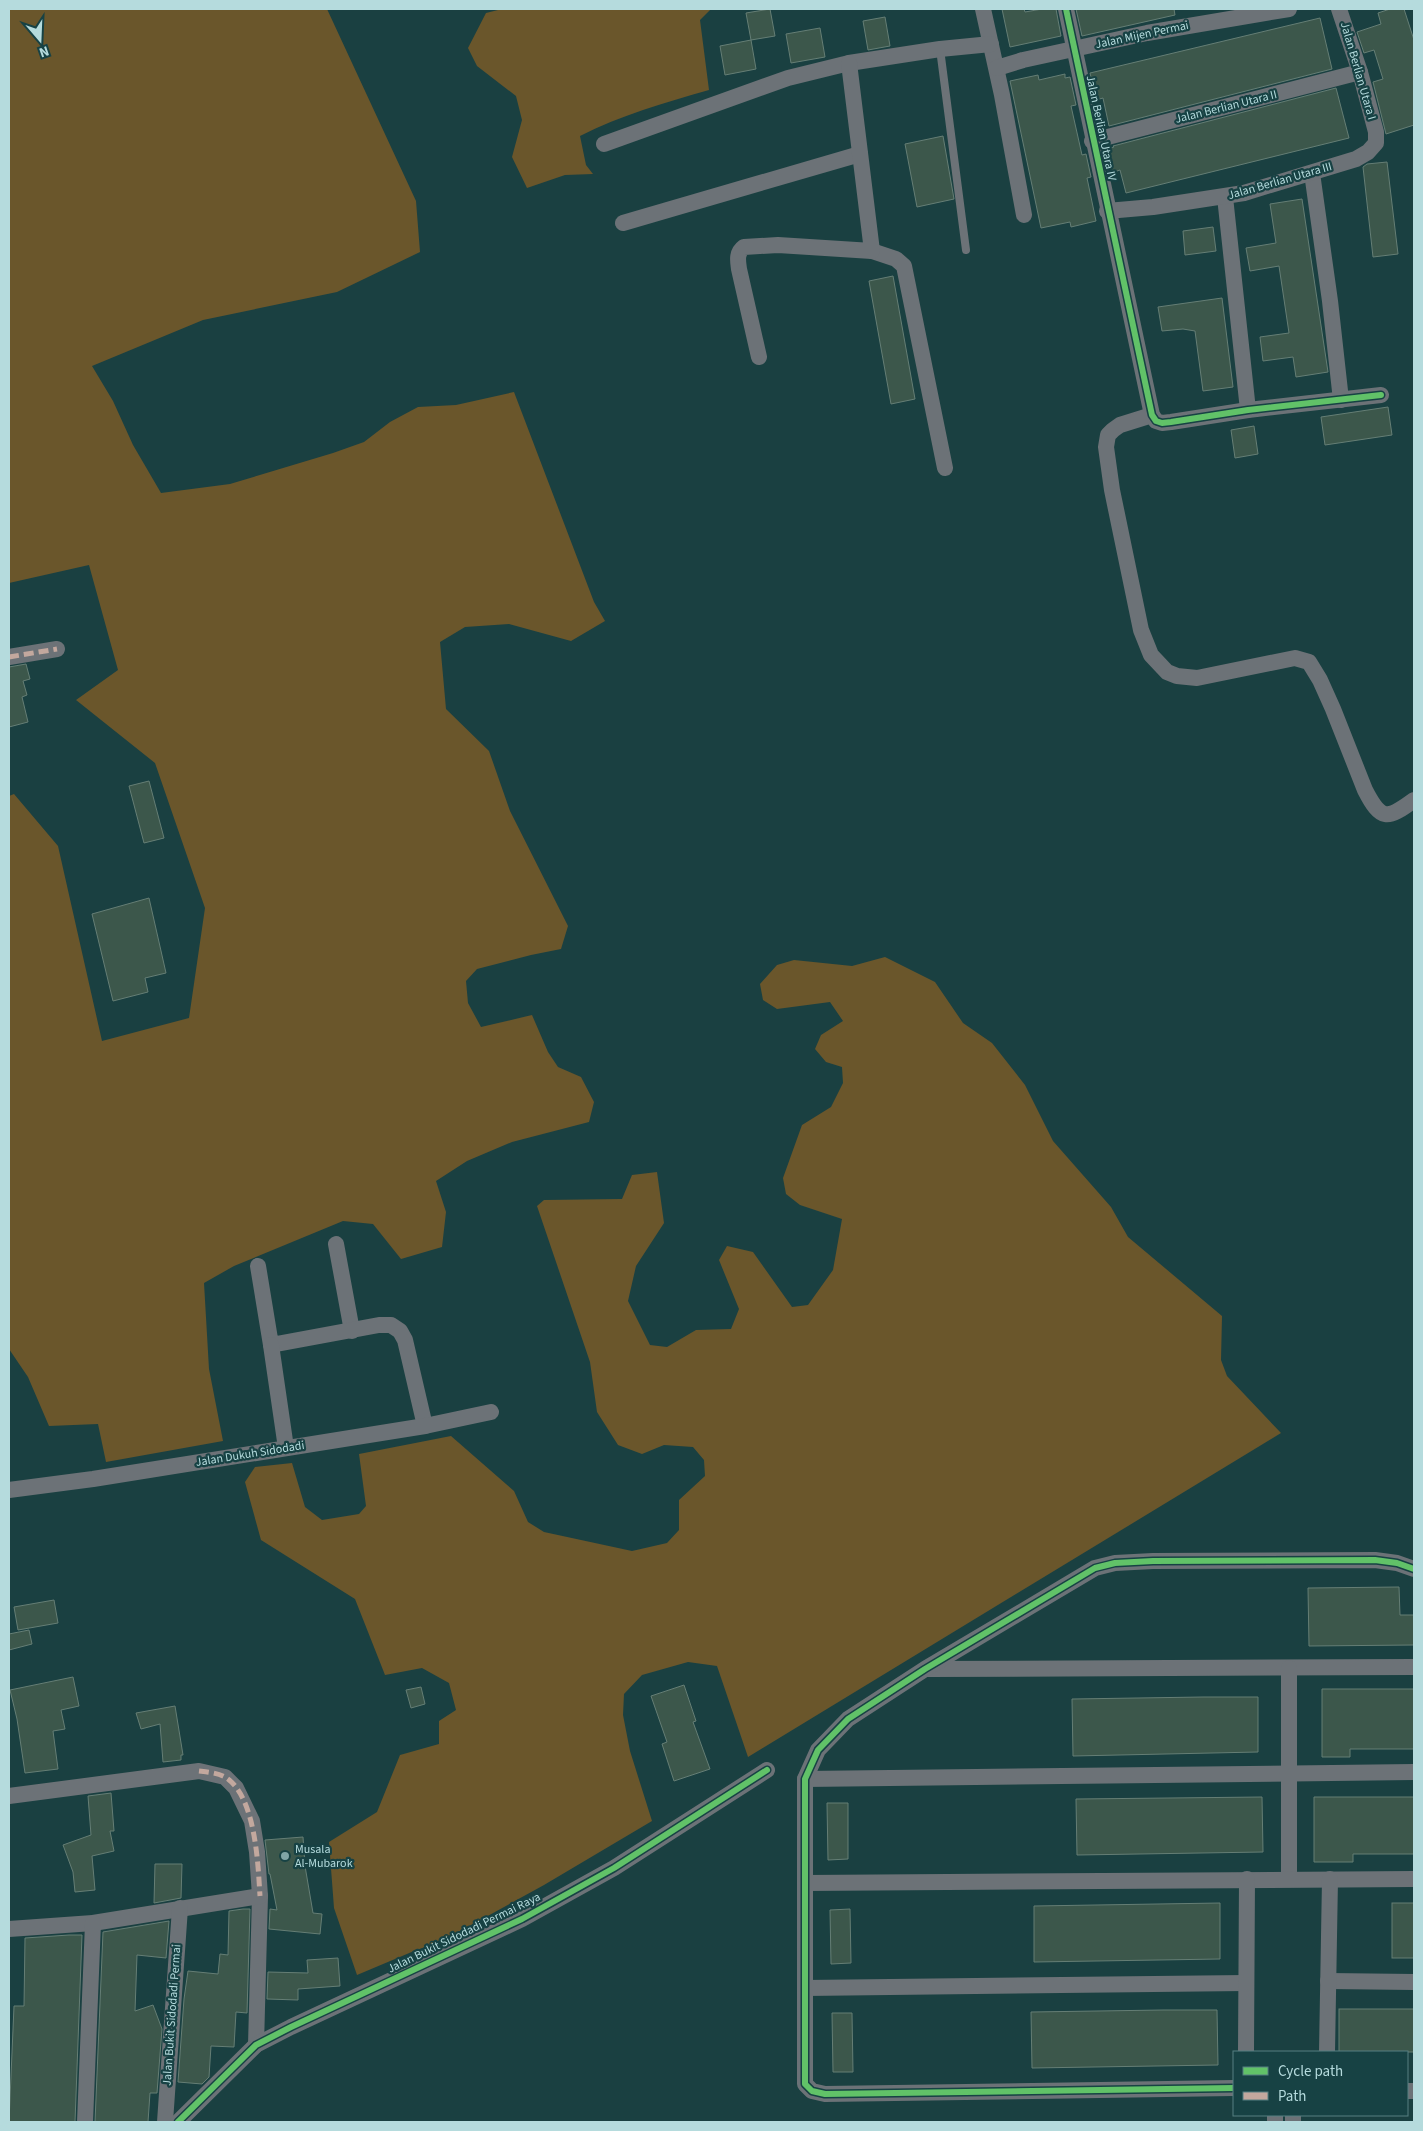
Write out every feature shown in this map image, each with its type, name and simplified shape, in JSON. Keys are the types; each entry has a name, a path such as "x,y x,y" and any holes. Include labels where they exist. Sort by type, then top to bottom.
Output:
{"street":[{"path":"983,9 1024,215"},
{"name":"Jalan Berlian Utara IV","path":"1066,9 1092,141 1152,415"},
{"name":"Jalan Mijen Permai","path":"996,68 1023,60 1208,22 1289,9"},
{"name":"Jalan Berlian Utara I","path":"1339,9 1360,72 1376,132"},
{"path":"604,144 788,78 849,63 991,44"},
{"path":"849,63 872,251"},
{"name":"Jalan Berlian Utara II","path":"1092,141 1360,72"},
{"name":"Jalan Berlian Utara III","path":"1107,211 1224,198 1312,173 1356,160 1368,152 1376,143 1376,132"},
{"path":"623,223 860,154"},
{"path":"1312,173 1330,300 1341,400"},
{"path":"1224,198 1248,410"},
{"path":"759,357 739,269 738,259 741,248 778,245 872,251 896,258 904,266 945,468"},
{"path":"1381,395 1248,410 1162,423 1156,421 1152,415 1120,425 1108,435 1106,447 1112,490 1141,630 1151,655 1167,672 1177,676 1197,678 1270,662 1295,658 1305,659 1313,666 1320,680 1373,806 1379,812 1387,815 1397,813 1414,800"},
{"path":"9,657 57,649"},
{"path":"336,1244 352,1331"},
{"path":"258,1266 286,1448"},
{"path":"271,1345 312,1336 391,1325 400,1332 406,1345 425,1426"},
{"name":"Jalan Dukuh Sidodadi","path":"9,1490 425,1426 491,1412"},
{"path":"1233,2088 825,2094 812,2091 805,2084 805,1779 818,1750 848,1719 925,1669 1095,1568 1153,1561 1375,1560 1398,1563 1414,1569"},
{"path":"925,1669 1414,1667"},
{"path":"1289,1668 1289,1879"},
{"name":"Jalan Bukit Sidodadi Permai Raya","path":"178,2122 256,2046 291,2027 522,1920 614,1868 768,1770"},
{"path":"9,1796 199,1771 225,1777 236,1788 252,1821 257,1852 260,1896 256,2046"},
{"path":"805,1779 1414,1772"},
{"path":"1246,2051 1247,1879"},
{"path":"805,1883 1414,1879"},
{"path":"1327,2051 1330,1880"},
{"path":"9,1929 93,1923 260,1896"},
{"name":"Jalan Bukit Sidodadi Permai","path":"165,2122 180,1908"},
{"path":"85,2122 93,1923"},
{"path":"1328,1981 1414,1982"},
{"path":"805,1988 1246,1983"}],"lane":[{"path":"940,50 966,250"}],"shaded area":[{"path":"9,9 327,9 416,201 420,252 337,292 203,320 92,366 113,401 133,445 161,493 230,484 333,453 364,442 390,422 418,407 456,405 514,392 594,602 605,621 571,641 509,624 465,627 440,642 446,709 489,751 510,811 568,926 561,949 477,969 466,981 468,1003 481,1027 532,1015 548,1052 558,1067 581,1077 594,1102 589,1122 512,1142 467,1161 436,1181 446,1212 442,1247 401,1259 373,1224 343,1221 234,1266 204,1283 209,1369 223,1441 106,1462 98,1424 49,1426 28,1377 9,1349 9,796 14,794 58,846 102,1041 189,1018 205,908 155,763 76,700 118,670 89,565 9,583"},
{"path":"502,9 711,9 700,20 709,90 627,116 580,136 586,165 593,174 565,175 527,188 512,157 522,120 516,96 477,66 468,48 486,13"},
{"path":"885,957 935,982 963,1023 992,1043 1025,1085 1053,1141 1111,1207 1128,1237 1222,1316 1221,1360 1227,1376 1281,1433 748,1757 717,1666 688,1662 642,1675 624,1694 623,1715 630,1751 652,1821 544,1885 442,1941 357,1975 334,1908 329,1842 377,1812 400,1755 439,1744 439,1721 456,1710 449,1683 422,1668 385,1675 355,1599 261,1540 245,1482 255,1467 292,1463 305,1507 322,1520 359,1514 366,1506 359,1454 451,1436 514,1491 528,1522 544,1532 632,1551 667,1543 679,1530 679,1500 705,1476 704,1460 693,1447 664,1445 642,1454 618,1445 597,1412 590,1362 537,1206 544,1200 622,1199 632,1175 657,1172 664,1223 636,1266 628,1301 650,1345 667,1347 696,1330 731,1329 739,1309 719,1260 727,1246 753,1252 792,1307 808,1305 833,1270 842,1219 800,1205 786,1194 783,1178 802,1125 831,1107 843,1083 842,1067 826,1062 815,1049 821,1035 843,1021 830,1002 777,1009 763,1000 760,984 777,965 794,960 852,966"}],"building":[{"path":"770,9 775,36 751,40 746,13"},
{"path":"1002,9 1024,9 1025,12 1056,9 1061,36 1010,47"},
{"path":"1076,9 1174,9 1175,15 1082,36"},
{"path":"1390,9 1404,9 1414,40 1414,125 1386,134 1373,82 1383,79 1374,50 1364,53 1357,32 1381,24 1378,13"},
{"path":"885,17 890,46 868,50 863,21"},
{"path":"1320,18 1332,69 1109,126 1103,98 1096,100 1090,73"},
{"path":"820,28 825,57 791,63 786,34"},
{"path":"751,40 756,69 725,75 720,46"},
{"path":"1065,74 1065,78 1070,77 1076,105 1071,106 1082,155 1086,154 1091,177 1087,178 1096,221 1071,227 1070,222 1041,228 1010,81 1038,75 1039,80"},
{"path":"1336,88 1349,138 1126,193 1120,170 1111,173 1106,149 1113,146"},
{"path":"943,136 954,199 917,207 905,144"},
{"path":"1387,162 1398,254 1373,257 1363,167 1367,164"},
{"path":"1302,199 1328,372 1296,377 1293,357 1263,361 1260,337 1289,333 1279,266 1250,271 1246,248 1276,243 1270,204"},
{"path":"1213,227 1216,251 1185,255 1183,231"},
{"path":"893,276 915,399 891,404 869,281"},
{"path":"1222,298 1233,387 1203,391 1195,331 1183,329 1162,331 1158,307"},
{"path":"1388,407 1392,435 1325,445 1321,417"},
{"path":"1254,426 1258,454 1235,458 1231,430"},
{"path":"26,664 30,679 23,681 27,695 22,697 28,722 9,727 9,667"},
{"path":"149,781 164,838 144,843 129,786"},
{"path":"149,898 166,973 145,978 148,992 113,1001 92,914"},
{"path":"1399,1587 1400,1615 1414,1615 1414,1645 1309,1646 1308,1588"},
{"path":"54,1600 58,1623 18,1630 14,1607"},
{"path":"29,1630 32,1644 9,1650 9,1634"},
{"path":"73,1677 79,1706 61,1710 65,1729 53,1731 58,1769 25,1773 17,1719 10,1690"},
{"path":"684,1685 696,1721 693,1722 710,1769 674,1781 662,1744 667,1742 651,1696"},
{"path":"421,1687 425,1704 411,1708 406,1690"},
{"path":"1322,1689 1414,1689 1414,1749 1350,1749 1350,1757 1322,1757"},
{"path":"1258,1697 1258,1752 1073,1756 1072,1699"},
{"path":"175,1706 183,1755 181,1755 181,1760 163,1762 160,1724 141,1729 136,1713"},
{"path":"111,1793 114,1831 110,1831 114,1851 92,1856 95,1890 75,1892 73,1872 63,1845 91,1835 88,1796"},
{"path":"1262,1797 1263,1852 1077,1855 1076,1799"},
{"path":"1314,1797 1414,1797 1414,1854 1353,1854 1353,1862 1314,1862"},
{"path":"827,1803 848,1803 848,1859 828,1860"},
{"path":"303,1837 305,1866 313,1913 322,1914 320,1934 269,1929 270,1909 277,1910 269,1874 265,1840"},
{"path":"155,1864 182,1864 181,1898 154,1903"},
{"path":"1220,1903 1220,1959 1034,1962 1034,1906"},
{"path":"1392,1903 1414,1903 1414,1958 1392,1958"},
{"path":"250,1909 247,2013 236,2012 234,2047 211,2046 209,2077 202,2084 178,2082 188,1971 218,1974 220,1954 228,1955 229,1911"},
{"path":"850,1909 851,1963 831,1964 830,1910"},
{"path":"169,1921 166,1958 137,1955 135,2011 153,2005 162,2029 157,2093 150,2093 148,2122 95,2122 103,1932"},
{"path":"82,1935 75,2122 9,2122 14,2006 24,2006 25,1938"},
{"path":"338,1958 340,1986 298,1989 298,2000 267,1999 268,1972 308,1973 307,1960"},
{"path":"1339,2009 1414,2009 1414,2052 1339,2051"},
{"path":"1217,2010 1218,2065 1032,2068 1031,2012"},
{"path":"832,2013 852,2013 853,2072 833,2072"}],"marked path":[{"path":"9,657 57,649"},
{"path":"199,1771 225,1777 235,1786 243,1799 253,1832 260,1896"}],"cycle path":[{"path":"1066,9 1152,415 1156,421 1162,423 1171,422 1248,410 1381,395"},
{"path":"1233,2088 825,2094 812,2091 805,2084 805,1779 818,1750 848,1719 925,1669 1095,1568 1115,1563 1153,1561 1375,1560 1397,1563 1414,1569"},
{"path":"178,2122 256,2045 522,1919 614,1868 767,1770"}],"place":[{"name":"Musala Al-Mubarok","path":"285,1856"}]}
